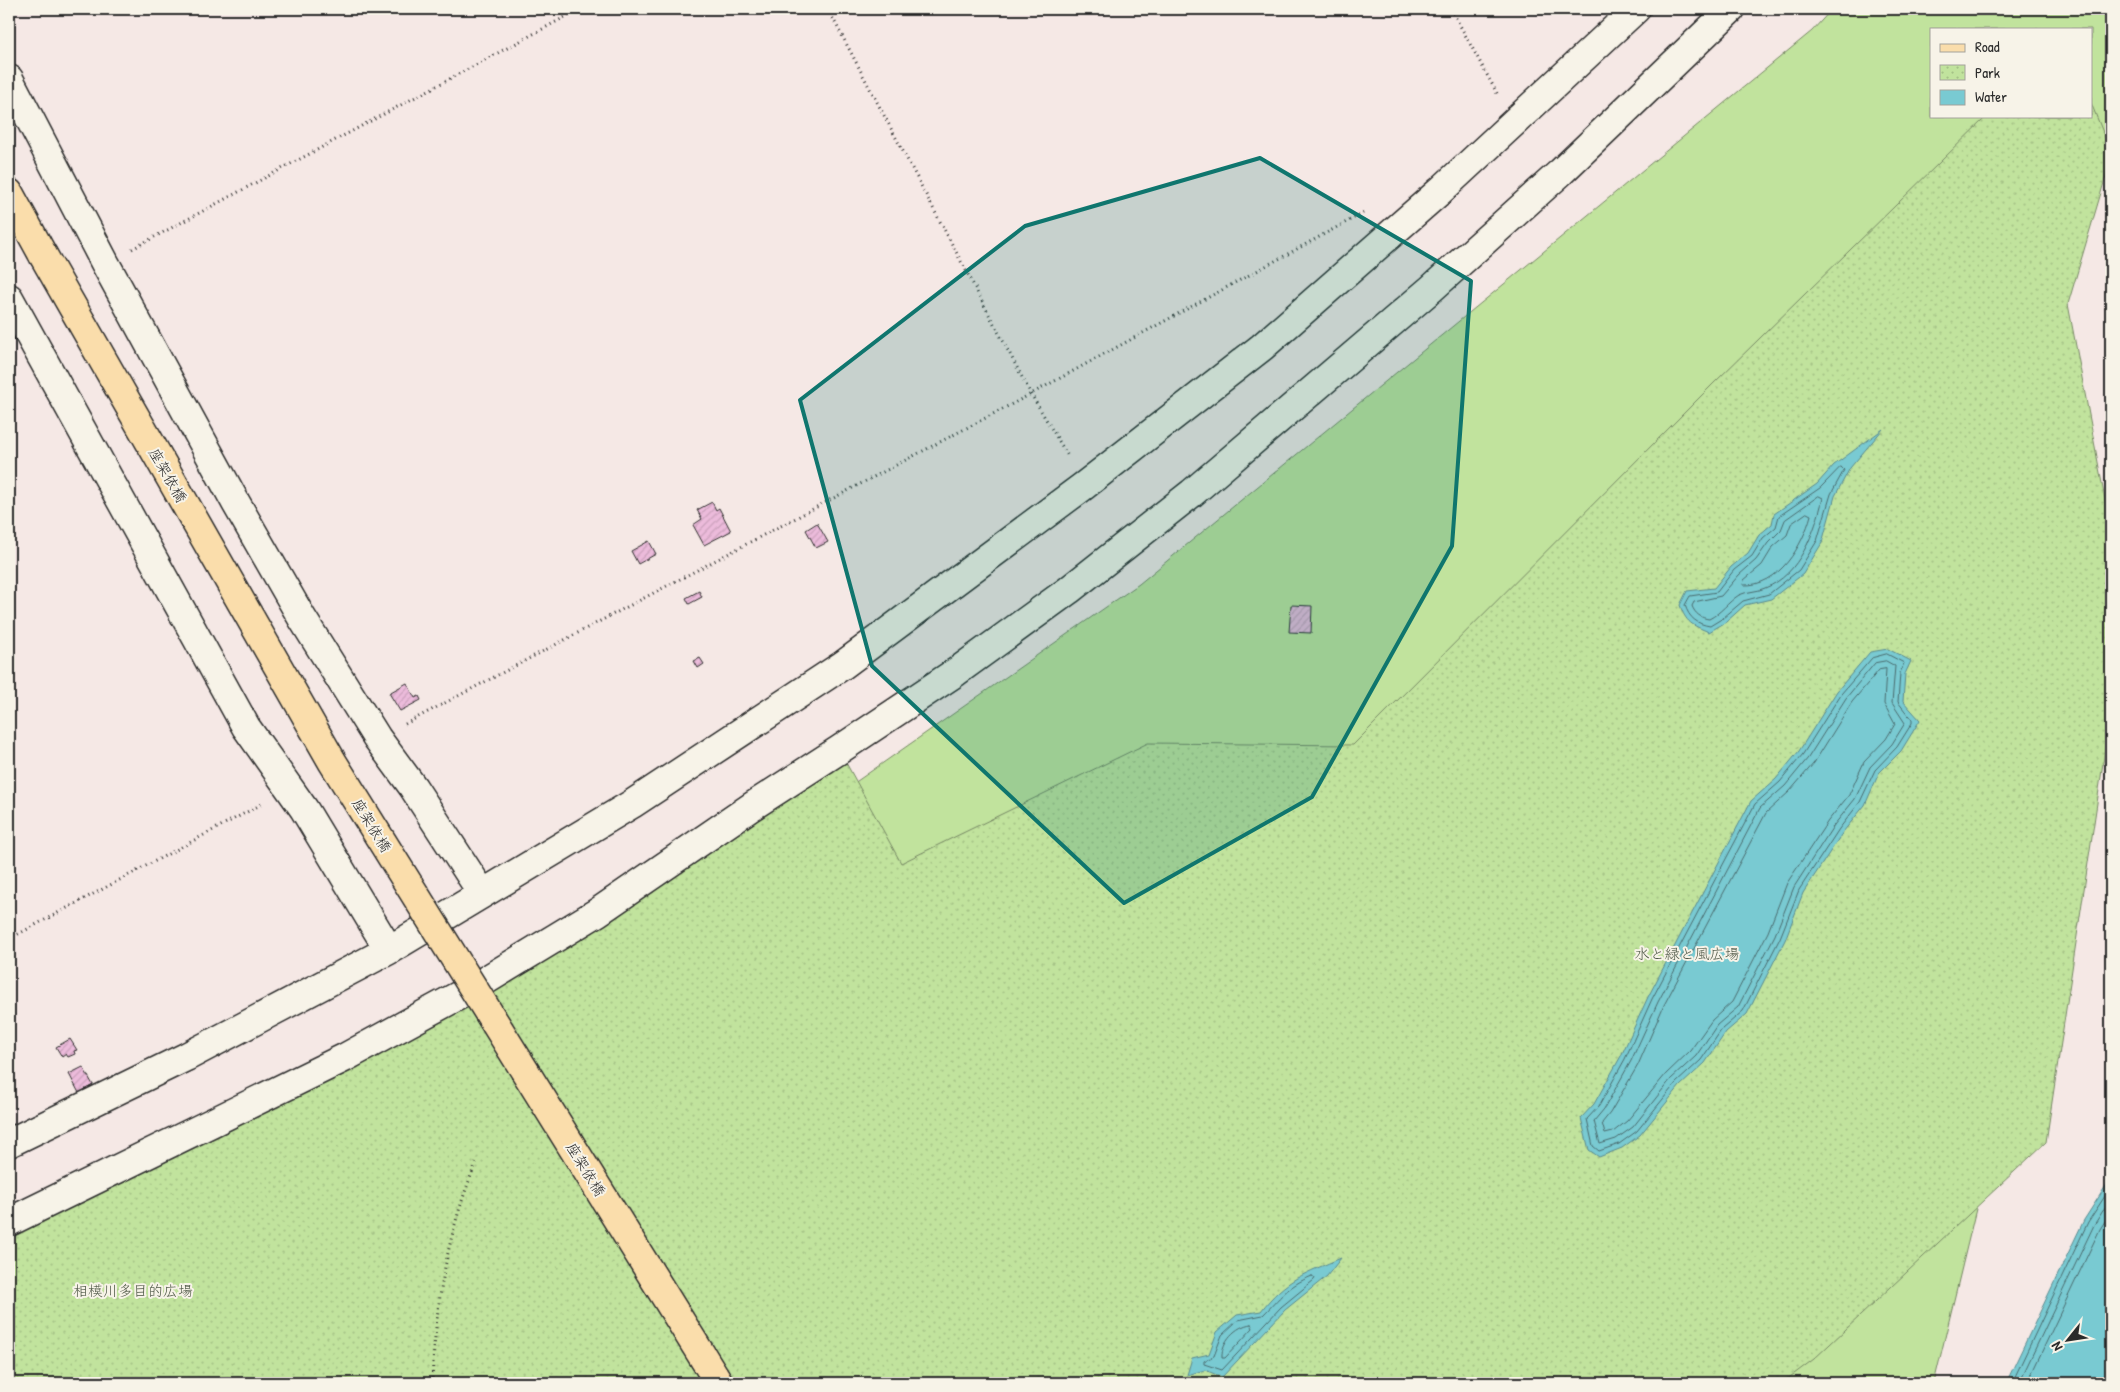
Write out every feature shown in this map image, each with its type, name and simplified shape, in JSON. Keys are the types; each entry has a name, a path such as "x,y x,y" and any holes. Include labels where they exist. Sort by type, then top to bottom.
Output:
{"main road":[{"name":"座架依橋","path":"9,193 42,255 332,761 719,1383"}],"street":[{"path":"9,1143 186,1057 390,950 632,804 843,665 1085,485 1262,347 1514,124 1636,9"},
{"path":"9,1222 344,1058 478,985 598,912 751,807 956,672 1069,590 1192,493 1431,289 1562,172 1731,9"},
{"path":"9,79 105,263 297,609 377,738 413,787 482,893"},
{"path":"9,298 246,726 290,789 390,950"}],"path":[{"path":"105,263 580,9"},
{"path":"828,9 1031,394 1085,485"},
{"path":"1451,9 1514,124"},
{"path":"377,738 1031,394 1368,210"},
{"path":"9,939 290,789"},
{"path":"432,1383 435,1334 442,1283 459,1213 476,1163"}],"highlighted area":[{"path":"1260,158 1471,281 1452,546 1312,797 1124,903 872,666 800,400 1025,226"}],"green space":[{"name":"水と緑と風広場","path":"1832,9 2111,9 2111,157 1881,522 2043,931 1934,1383 802,1383 787,830 1139,584 1812,31"},
{"name":"水と緑と風広場","path":"2092,105 2111,152 2111,159 2068,304 2111,531 2111,710 2046,1142 1814,1359 1782,1383 9,1383 9,1222 344,1058 839,750 901,863 1148,743 1353,745 1713,384 1985,118 2092,118"}],"water":[{"path":"1883,429 1850,468 1835,496 1822,543 1803,574 1771,599 1745,605 1726,622 1709,632 1687,620 1680,605 1687,591 1714,588 1731,567 1748,553 1759,535 1772,524 1774,514 1817,484 1834,465"},
{"path":"1888,649 1911,661 1905,674 1903,701 1920,720 1901,751 1879,773 1865,805 1843,832 1803,893 1785,940 1747,1014 1726,1032 1705,1063 1680,1086 1640,1135 1622,1148 1599,1157 1589,1150 1581,1118 1594,1104 1621,1056 1648,997 1751,801 1776,779 1799,751 1837,691 1870,652"},
{"path":"2111,1178 2111,1383 2006,1383 2084,1220"},
{"path":"1341,1258 1327,1276 1285,1310 1222,1377 1205,1370 1187,1375 1192,1358 1209,1354 1217,1332 1237,1315 1261,1311 1279,1291 1297,1278"}],"building":[{"path":"712,502 716,510 719,508 731,531 704,545 693,525 702,519 697,510"},
{"path":"817,523 828,542 816,548 806,530"},
{"path":"649,541 656,554 638,564 631,551"},
{"path":"699,591 702,597 689,604 686,598"},
{"path":"1291,605 1312,606 1311,633 1289,632"},
{"path":"700,658 704,664 698,668 694,661"},
{"path":"407,683 415,698 419,696 421,700 400,711 389,693"},
{"path":"70,1039 77,1050 74,1051 75,1054 68,1057 66,1054 62,1057 56,1047"},
{"path":"83,1067 93,1085 79,1093 69,1074"}],"park label":[{"name":"相模川多目的広場","path":"133,1290"}]}
